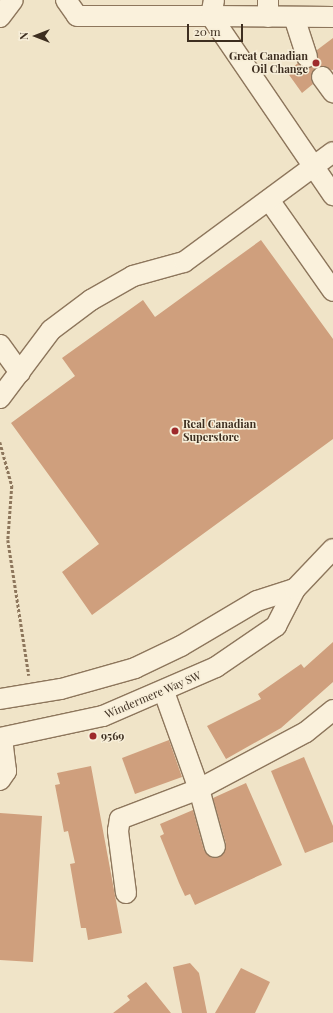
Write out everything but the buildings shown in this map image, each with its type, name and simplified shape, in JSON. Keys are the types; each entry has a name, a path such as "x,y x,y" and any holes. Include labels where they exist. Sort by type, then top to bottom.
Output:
{"street":[{"path":"0,17 14,0"},
{"path":"66,0 77,16 114,8 268,8 294,17 333,17"},
{"path":"213,8 333,195"},
{"path":"294,17 307,57"},
{"path":"0,398 51,330 92,300 133,276 184,262 333,152"},
{"path":"269,200 333,292"},
{"path":"0,345 20,373"},
{"name":"Windermere Way SW","path":"1,738 103,716 164,692 216,667 276,626 295,589 333,550"},
{"name":"Windermere Way SW","path":"0,699 61,689 135,668 181,646 257,601 295,589"},
{"path":"164,692 199,789 215,847"},
{"path":"126,893 118,831 120,819 199,789 306,732 333,710"},
{"path":"0,780 6,771 1,738"}],"path":[{"path":"0,442 12,486 9,546 29,676"}],"place":[{"name":"Great Canadian Oil Change","path":"316,63"},
{"name":"Real Canadian Superstore","path":"175,431"},
{"name":"9569","path":"93,736"}]}
